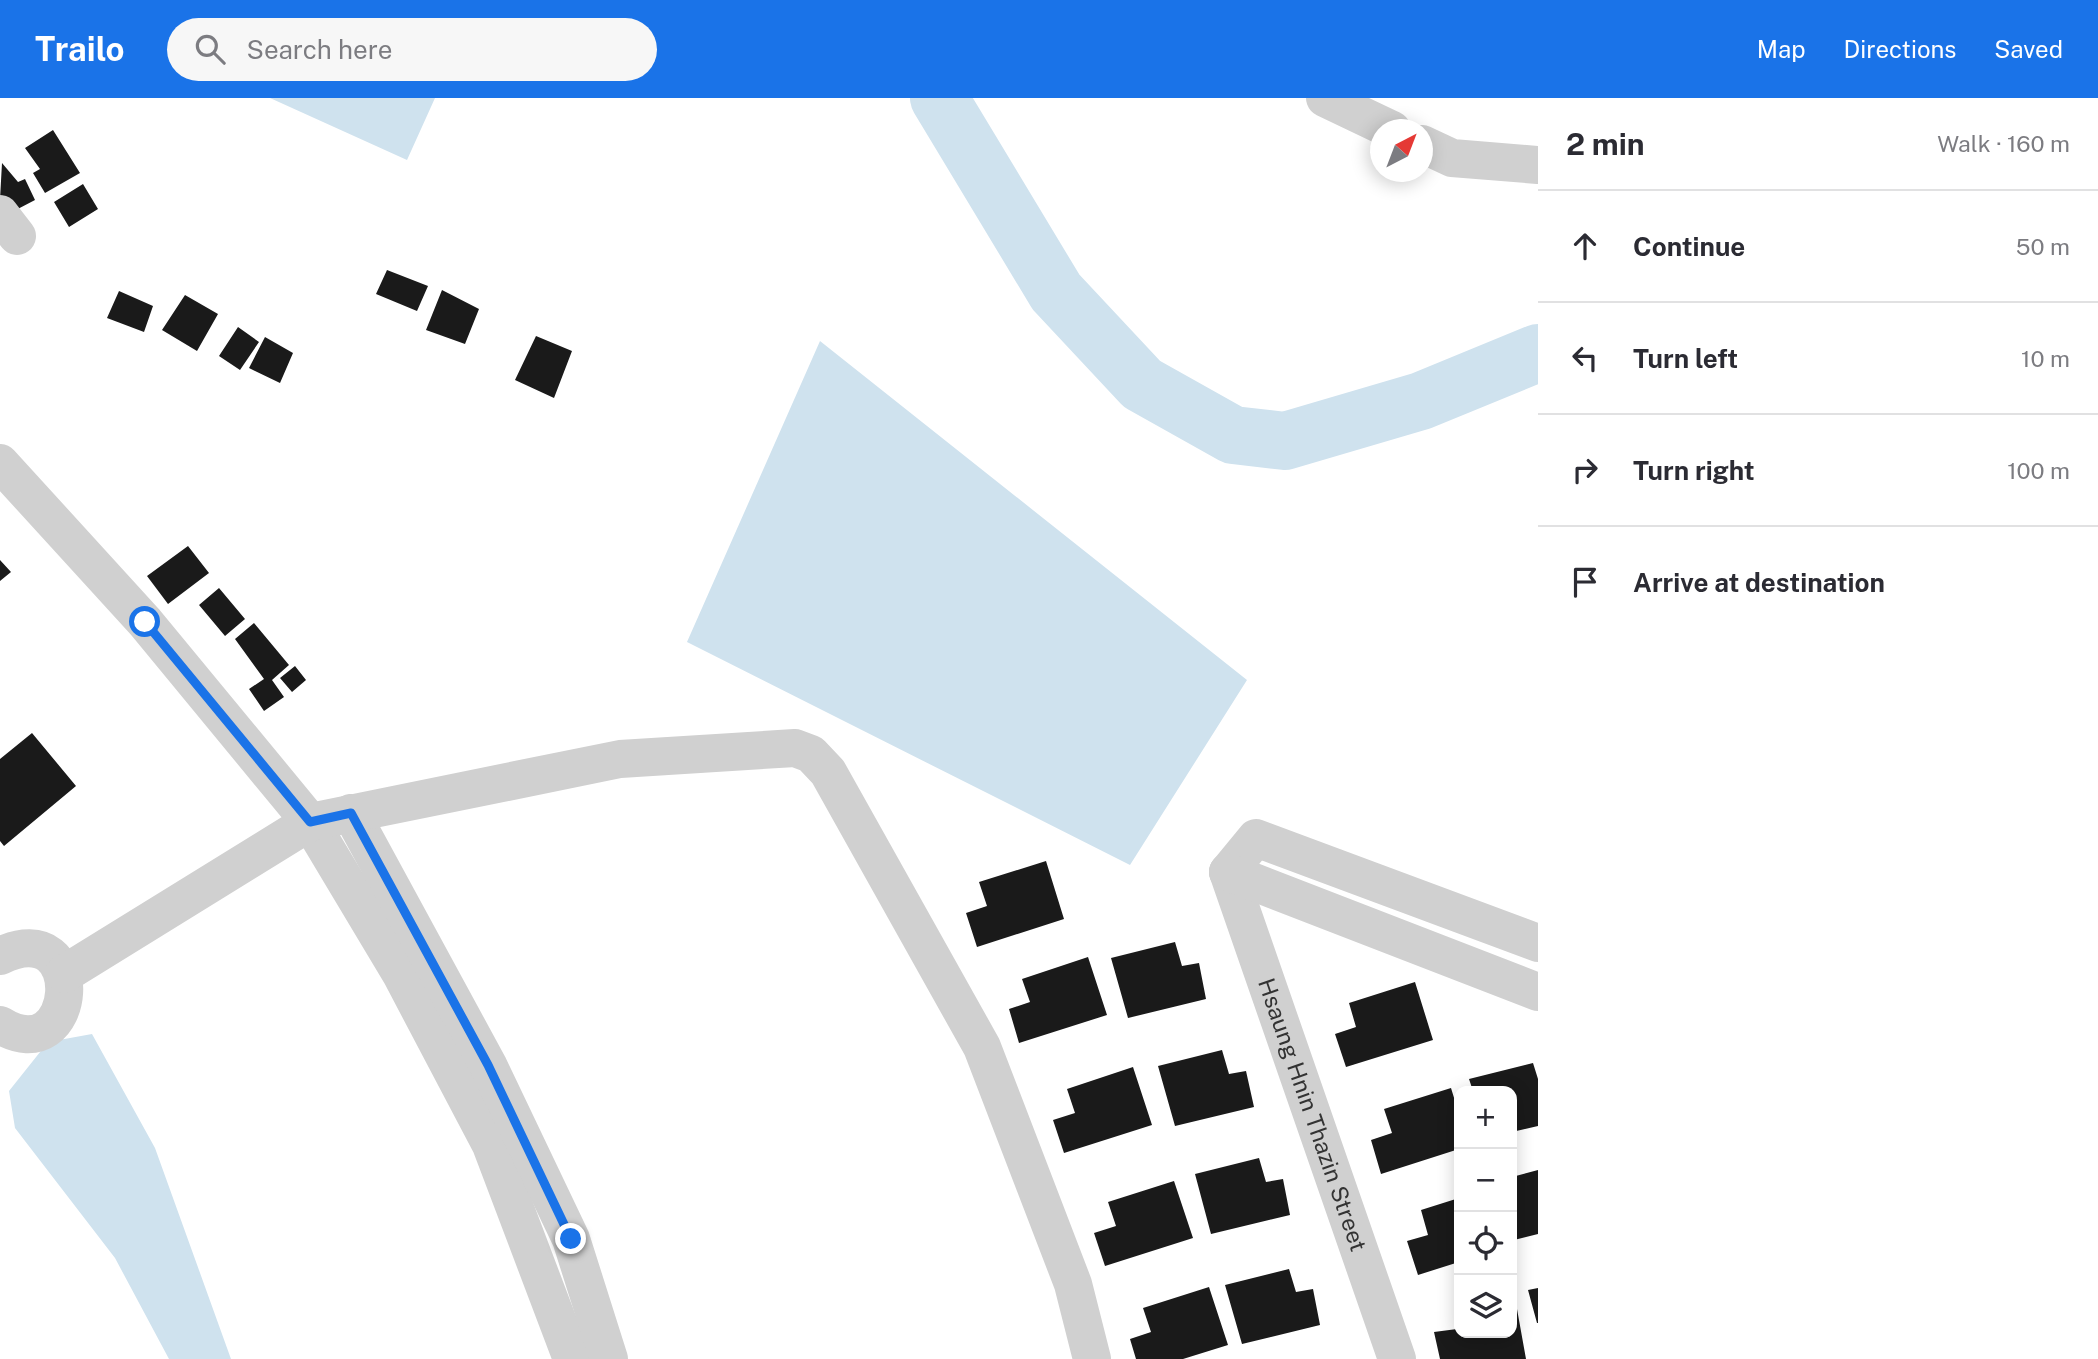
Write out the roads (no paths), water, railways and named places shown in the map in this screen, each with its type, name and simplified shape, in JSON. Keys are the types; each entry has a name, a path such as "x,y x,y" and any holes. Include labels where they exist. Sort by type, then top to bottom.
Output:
{"street":[{"path":"1325,98 1370,119"},
{"path":"1433,149 1452,158 1538,165"},
{"path":"0,463 145,622 310,822 401,974 485,1133 572,1359"},
{"path":"64,974 310,822 620,759 795,748 811,754 828,772 982,1047 1073,1284 1092,1359"},
{"path":"351,813 488,1065 571,1239 609,1359"},
{"path":"1538,943 1256,838 1228,872 1538,992"},
{"name":"Hsaung Hnin Thazin Street","path":"1228,872 1397,1359"},
{"path":"0,956 15,949 44,952 56,962 64,974 65,1001 59,1014 49,1025 23,1033 0,1025"},
{"path":"534,1257 571,1239"}],"water":[{"path":"270,98 435,98 407,160"},
{"path":"820,341 1247,680 1130,865 687,642"},
{"path":"92,1034 155,1148 231,1359 169,1359 115,1258 15,1128 9,1091 48,1042"}],"waterway":[{"path":"939,98 1056,292 1142,384 1233,435 1285,441 1421,401 1538,353"}]}
